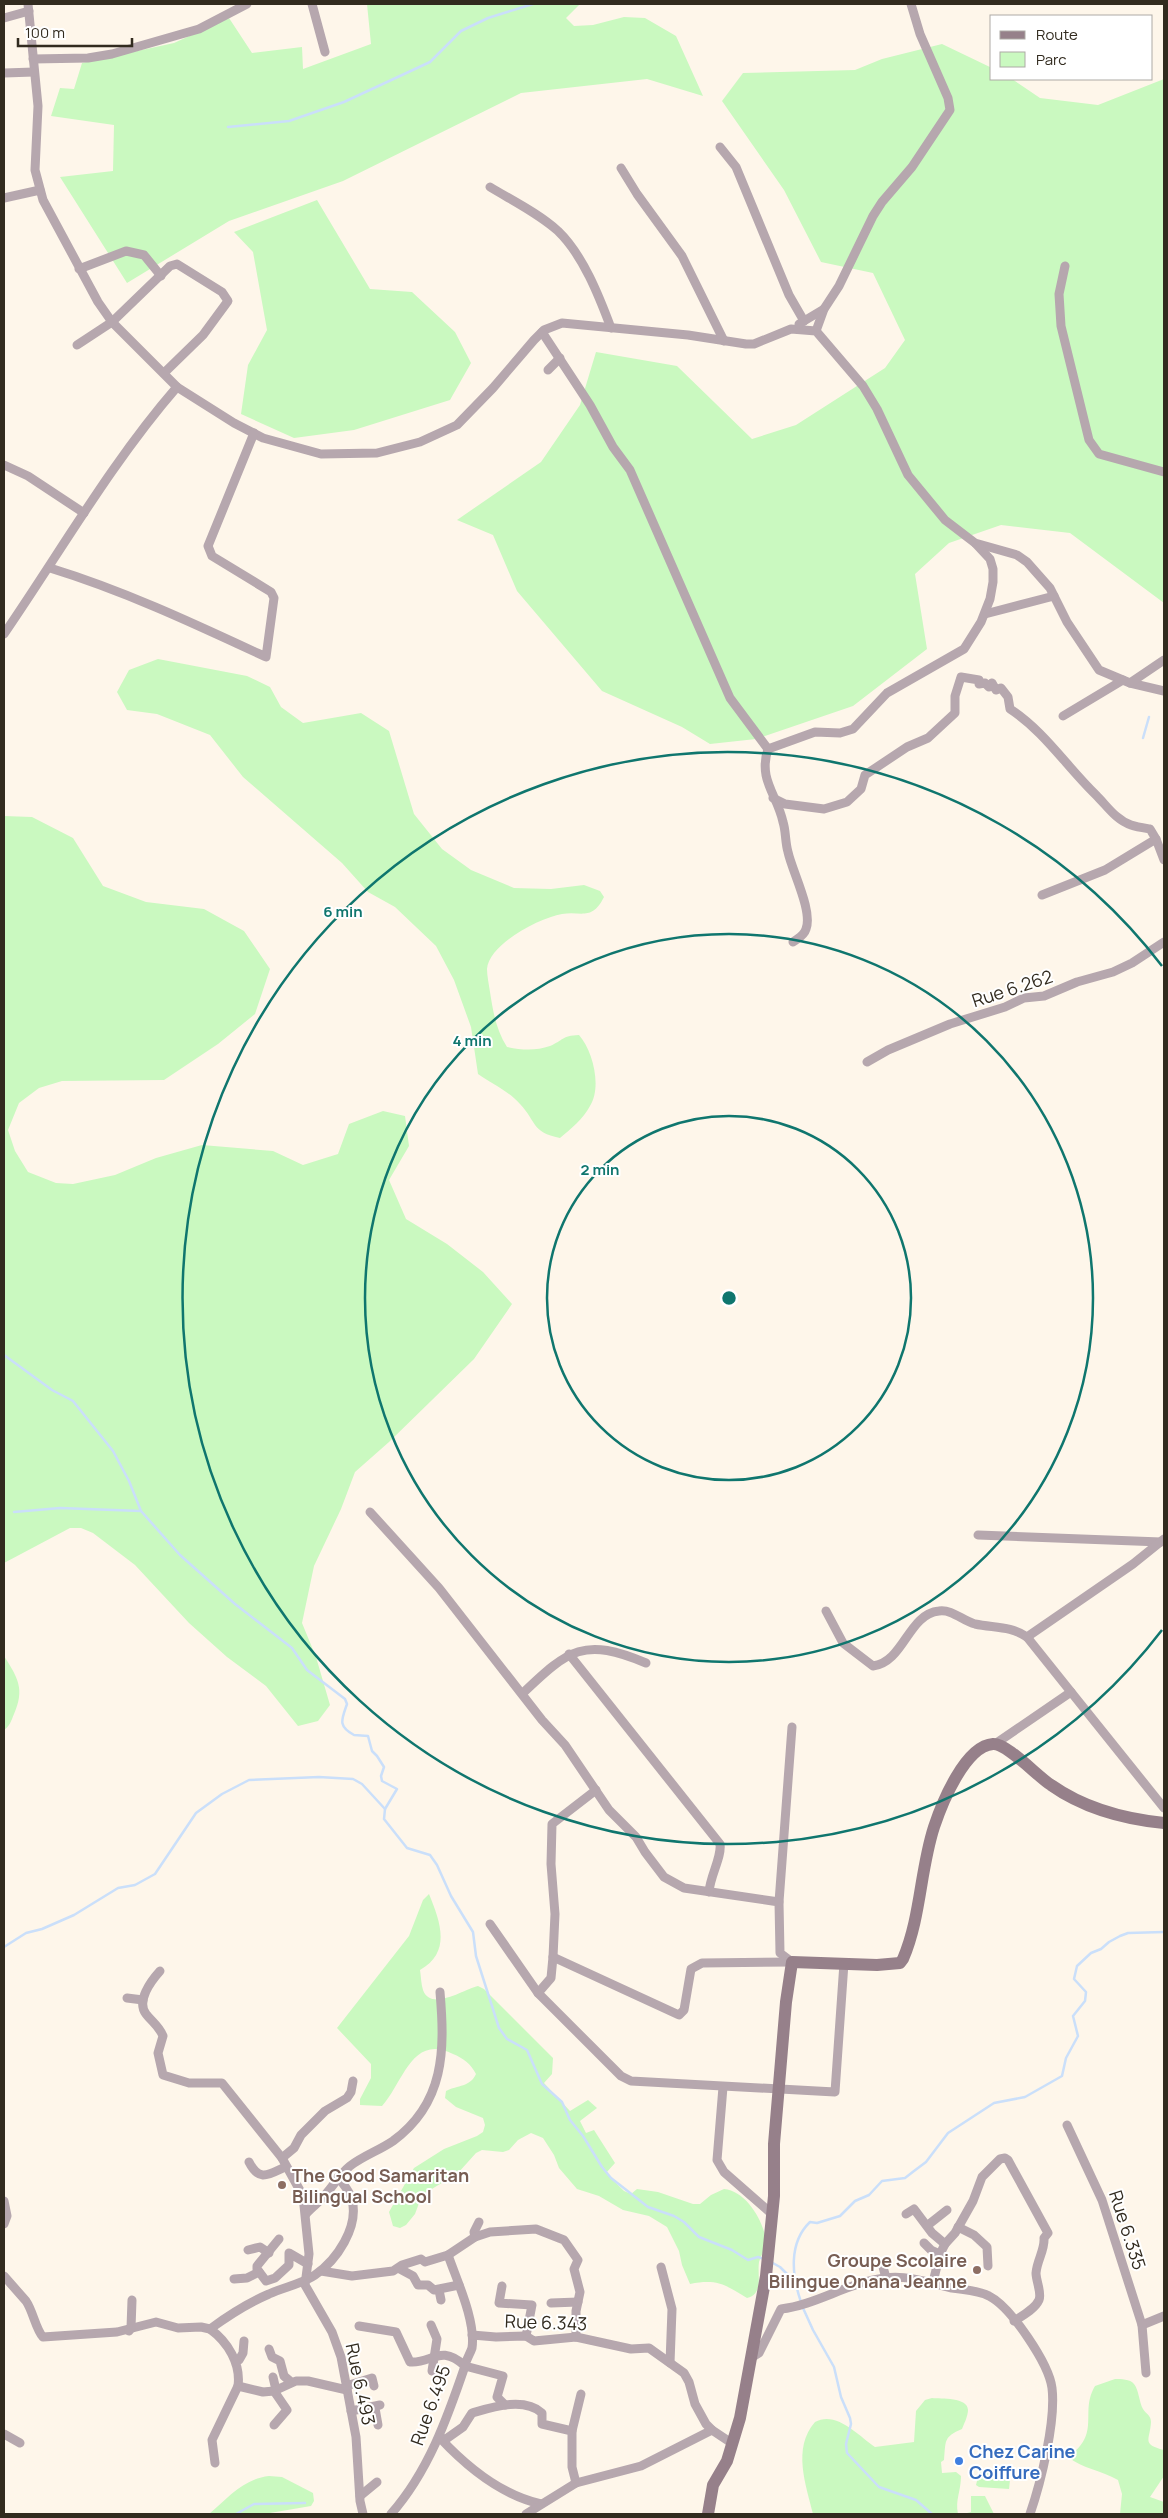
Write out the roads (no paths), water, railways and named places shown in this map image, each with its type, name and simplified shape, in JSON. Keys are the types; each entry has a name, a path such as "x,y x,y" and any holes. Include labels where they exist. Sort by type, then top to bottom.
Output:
{"street":[{"path":"33,60 88,58 112,54 199,29 247,4"},
{"path":"312,4 326,52"},
{"path":"816,331 824,309 839,286 882,202 912,167 950,110 948,98 920,34 911,4"},
{"path":"4,18 28,7 38,118 35,170 40,190 98,302 112,322 177,387 254,434 301,450 338,455 377,453 420,442 456,425 542,332 553,324 562,323 754,344 790,329 824,309"},
{"path":"4,73 34,72"},
{"path":"720,147 736,167 789,295 804,321"},
{"path":"622,168 637,194 682,256 724,341"},
{"path":"490,187 539,217 565,239 599,294 611,328"},
{"path":"4,198 40,190"},
{"path":"79,268 126,251 144,255 161,276"},
{"path":"77,345 112,322 170,266 177,264 222,292 228,301 203,335 164,372"},
{"path":"1065,266 1059,294 1061,326 1089,440 1099,454 1164,472"},
{"path":"768,749 816,732 840,733 853,728 887,693 964,649 984,614 994,582 990,559 975,543 945,520 908,475 872,399 816,331 790,329"},
{"path":"542,332 560,358 613,448 630,470 730,698 768,749"},
{"path":"548,370 560,358"},
{"path":"4,634 50,568 122,456 177,387"},
{"path":"50,568 100,583 266,657 274,598 271,592 212,556 208,546 254,434"},
{"path":"4,465 28,476 84,513"},
{"path":"975,543 1017,556 1027,562 1054,596 1067,622 1099,670 1127,682 1164,691"},
{"path":"984,614 1054,596"},
{"path":"1064,716 1164,660"},
{"path":"773,798 785,804 824,809 846,802 861,789 865,775 907,747 928,738 955,713 955,696 961,677 979,680 979,684 986,683 989,687 992,683 996,690 1001,688 1008,697 1010,708 1026,718 1083,784 1110,811 1130,825 1150,829 1164,860"},
{"path":"768,749 765,760 766,782 783,820 787,850 806,915 807,927 804,934 793,942"},
{"path":"1042,895 1105,870 1156,840"},
{"name":"Rue 6.262","path":"867,1062 888,1050 950,1024 1005,1007 1024,998 1044,996 1077,982 1112,972 1132,963 1164,942"},
{"path":"370,1512 439,1588 523,1692 542,1720 565,1745 608,1810 636,1837 644,1852 664,1877 684,1888 779,1902"},
{"path":"978,1535 1163,1540"},
{"path":"1027,1637 1133,1564 1163,1540"},
{"path":"826,1611 843,1643 873,1666 880,1665 887,1659 906,1640 918,1621 924,1616 941,1610 973,1623 1015,1630 1027,1637 1164,1808"},
{"path":"523,1692 550,1667 569,1654 592,1649 618,1651 646,1663"},
{"path":"569,1654 720,1844 717,1862 710,1879 709,1892"},
{"path":"553,1957 679,2015 684,2010 691,1969 702,1962 900,1963 916,1923 934,1826 958,1773 979,1748 995,1744 1071,1692"},
{"path":"792,1727 779,1902 780,1953 792,1962"},
{"path":"995,1744 1021,1761 1050,1785 1079,1802 1116,1816 1164,1823"},
{"path":"538,1993 550,1978 553,1957 555,1914 551,1864 552,1824 596,1790"},
{"path":"490,1924 538,1993 631,2081 723,2087 779,2088 833,2093 837,2090 844,1963"},
{"path":"708,2514 713,2485 727,2461 733,2444 766,2276 773,2215 774,2144 786,2002 792,1962"},
{"path":"160,1971 152,1980 143,2000 144,2010 155,2022 163,2036 158,2053 163,2075 189,2083 222,2083 282,2158 285,2167 296,2180 303,2196 306,2214 308,2264 305,2280"},
{"path":"306,2214 351,2165 393,2141 410,2127 427,2104 437,2085 440,2063 443,2027 440,1992"},
{"path":"128,1998 143,2000"},
{"path":"282,2158 294,2148 302,2135 326,2111 347,2098 351,2092 353,2081"},
{"path":"723,2087 717,2160 724,2172 773,2215"},
{"name":"Rue 6.335","path":"1068,2125 1102,2200 1142,2325 1146,2373"},
{"path":"933,2282 940,2254 973,2201 982,2177 1000,2159 1008,2160 1048,2233 1044,2238 1044,2248 1039,2256 1036,2273 1040,2298 1036,2306 1014,2320"},
{"path":"250,2162 255,2172 259,2175 272,2174 285,2167"},
{"path":"210,2329 242,2308 270,2293 305,2280 321,2271 342,2245 352,2221 352,2202 338,2177"},
{"path":"4,2201 7,2216 4,2224"},
{"path":"906,2214 914,2209 928,2225 932,2233 945,2244"},
{"path":"928,2225 947,2210"},
{"path":"475,2237 474,2232 479,2222"},
{"path":"958,2227 974,2235 987,2247 988,2266"},
{"path":"321,2271 352,2276 393,2271 420,2259 425,2262 448,2255 475,2237 490,2232 536,2229 564,2240 578,2260 574,2270 580,2287 576,2337"},
{"path":"279,2239 257,2266 266,2281 275,2278 290,2265 289,2253 308,2264"},
{"path":"924,2243 931,2250 940,2254"},
{"path":"248,2250 260,2247 269,2253"},
{"path":"448,2255 469,2316 472,2335 472,2347 465,2366 503,2376 497,2398 505,2405"},
{"path":"661,2267 672,2309 670,2363"},
{"path":"883,2267 886,2278"},
{"path":"400,2269 413,2276 418,2285 428,2285 434,2290 459,2285"},
{"path":"234,2279 247,2278 259,2272"},
{"path":"4,2276 26,2301 35,2318 38,2333 43,2337 75,2333 88,2335 129,2332 156,2322 178,2328 201,2327 210,2329 218,2334 236,2361 239,2377 238,2386 212,2440 215,2463"},
{"path":"751,2358 758,2353 772,2328 777,2313 782,2309 791,2310 857,2284 886,2278 933,2282 989,2296 1014,2320 1039,2358 1052,2386 1053,2404 1044,2462 1030,2514"},
{"name":"Rue 6.493","path":"305,2280 307,2292 332,2332 341,2357 351,2411 363,2514"},
{"path":"502,2286 498,2303 532,2306 526,2336"},
{"path":"439,2290 441,2300"},
{"path":"129,2332 132,2300"},
{"path":"552,2303 578,2302"},
{"path":"1142,2325 1164,2316"},
{"path":"430,2325 437,2339 432,2371"},
{"name":"Rue 6.495","path":"359,2326 396,2332 410,2362 434,2355 452,2358 465,2366 440,2438 410,2490 391,2514"},
{"name":"Rue 6.343","path":"472,2335 496,2337 526,2336 534,2341 576,2337 631,2350 649,2348 688,2378 698,2412 712,2430 733,2444"},
{"path":"236,2361 239,2360 243,2353 244,2341"},
{"path":"269,2349 272,2357 280,2361 284,2376 291,2382"},
{"path":"273,2377 275,2391 286,2410 274,2426"},
{"path":"238,2386 255,2391 275,2391 291,2382 317,2382 346,2388 372,2378 374,2386"},
{"path":"576,2483 572,2467 572,2430 581,2394"},
{"path":"440,2438 446,2439 462,2428 472,2413 505,2405 535,2407 542,2413 542,2424 572,2430"},
{"path":"351,2411 377,2406 378,2425"},
{"path":"526,2514 576,2483 641,2466 712,2430"},
{"path":"4,2434 20,2443"},
{"path":"440,2438 458,2457 481,2475 522,2500 541,2504"},
{"path":"360,2496 377,2482"}],"waterway":[{"path":"228,127 289,121 344,102 430,62 461,31 488,18 533,4"},
{"path":"1143,738 1149,717"},
{"path":"4,1355 52,1390 73,1401 113,1451 129,1481 141,1511 180,1555 235,1604 292,1648 307,1670 345,1699 347,1704 342,1722 343,1725 354,1735 368,1736 372,1751 384,1767 381,1776 382,1781 397,1789 385,1809 384,1819 407,1848 430,1855 437,1865 451,1896 473,1932 476,1956 499,2028 507,2039 527,2050 542,2084 562,2102 570,2120 611,2178 648,2207 674,2216 684,2222 699,2237 732,2250 748,2260 758,2257 764,2259"},
{"path":"14,1512 60,1508 141,1511"},
{"path":"4,1947 26,1933 42,1929 74,1915 118,1888 135,1885 155,1874 196,1813 222,1794 249,1780 319,1777 353,1779 362,1784 385,1809"},
{"path":"801,2302 794,2271 795,2250 803,2230 810,2222 817,2223 840,2216 855,2201 869,2195 882,2181 905,2178 926,2162 948,2133 994,2103 1025,2097 1062,2076 1066,2058 1078,2036 1073,2016 1085,2001 1086,1992 1074,1979 1077,1966 1091,1953 1101,1949 1120,1936 1128,1933 1164,1932"},
{"path":"771,2262 780,2267 795,2282"},
{"path":"803,2308 834,2367 841,2397 850,2418 851,2424 846,2444 847,2453 879,2487 916,2500 932,2514"},
{"path":"236,2514 254,2504 305,2503"}],"place":[{"name":"The Good Samaritan Bilingual School","path":"282,2185"},
{"name":"Groupe Scolaire Bilingue Onana Jeanne","path":"977,2270"},
{"name":"Chez Carine Coiffure","path":"959,2461"}]}
